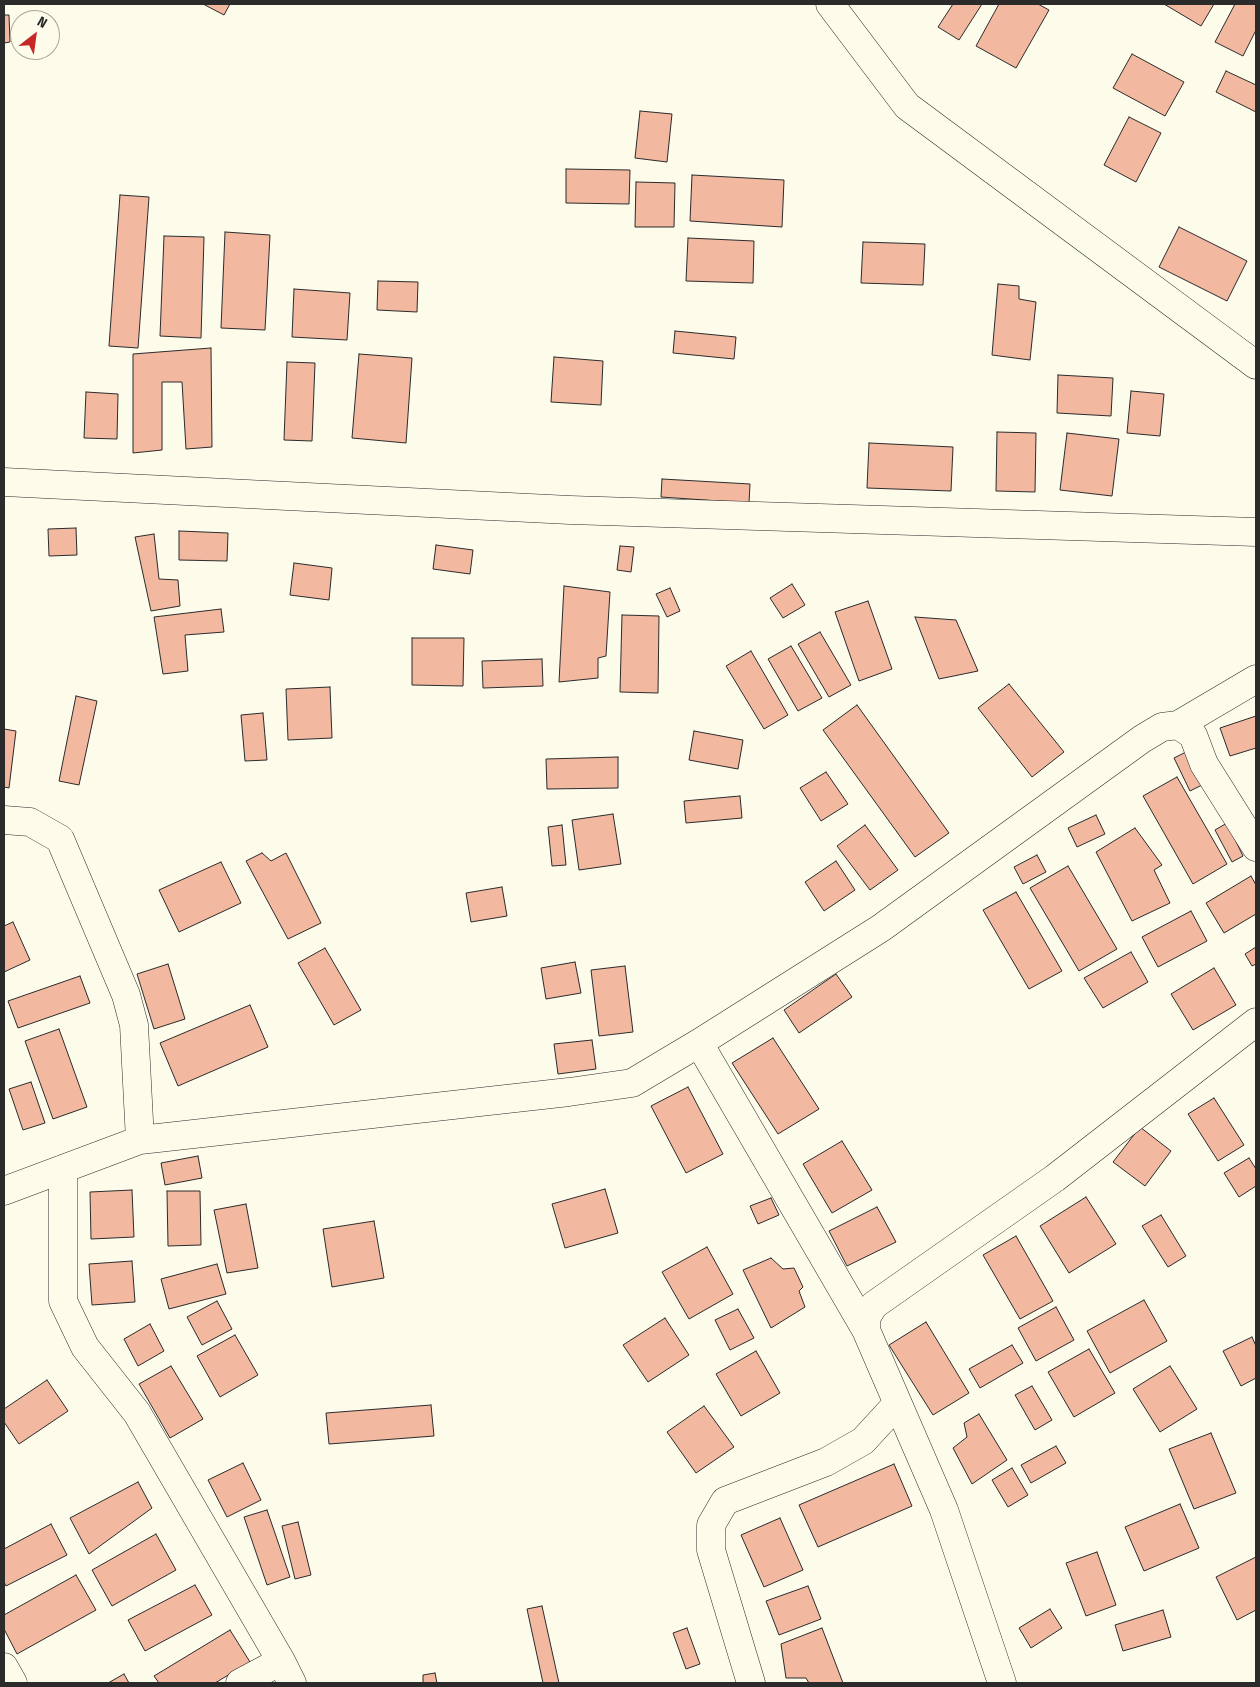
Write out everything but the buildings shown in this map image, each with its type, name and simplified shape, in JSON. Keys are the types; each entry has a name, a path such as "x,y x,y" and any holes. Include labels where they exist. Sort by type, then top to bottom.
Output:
{"street":[{"path":"830,4 907,106 1256,366"},
{"path":"4,482 570,510 1256,532"},
{"path":"4,1191 140,1140 569,1092 632,1082 699,1043 881,928 1142,739 1162,727 1178,725 1256,679"},
{"path":"1178,725 1193,735 1204,764 1256,846"},
{"path":"4,820 30,822 60,839 126,995 134,1025 140,1140"},
{"path":"866,1330 866,1318 874,1305 1055,1178 1256,1022"},
{"path":"699,1043 866,1330 944,1510 1002,1683"},
{"path":"63,1169 63,1301 86,1347 137,1413 286,1672 240,1683"},
{"path":"751,1683 711,1550 711,1524 725,1501 826,1462 863,1441 897,1404"},
{"path":"4,1667 14,1683"}]}
